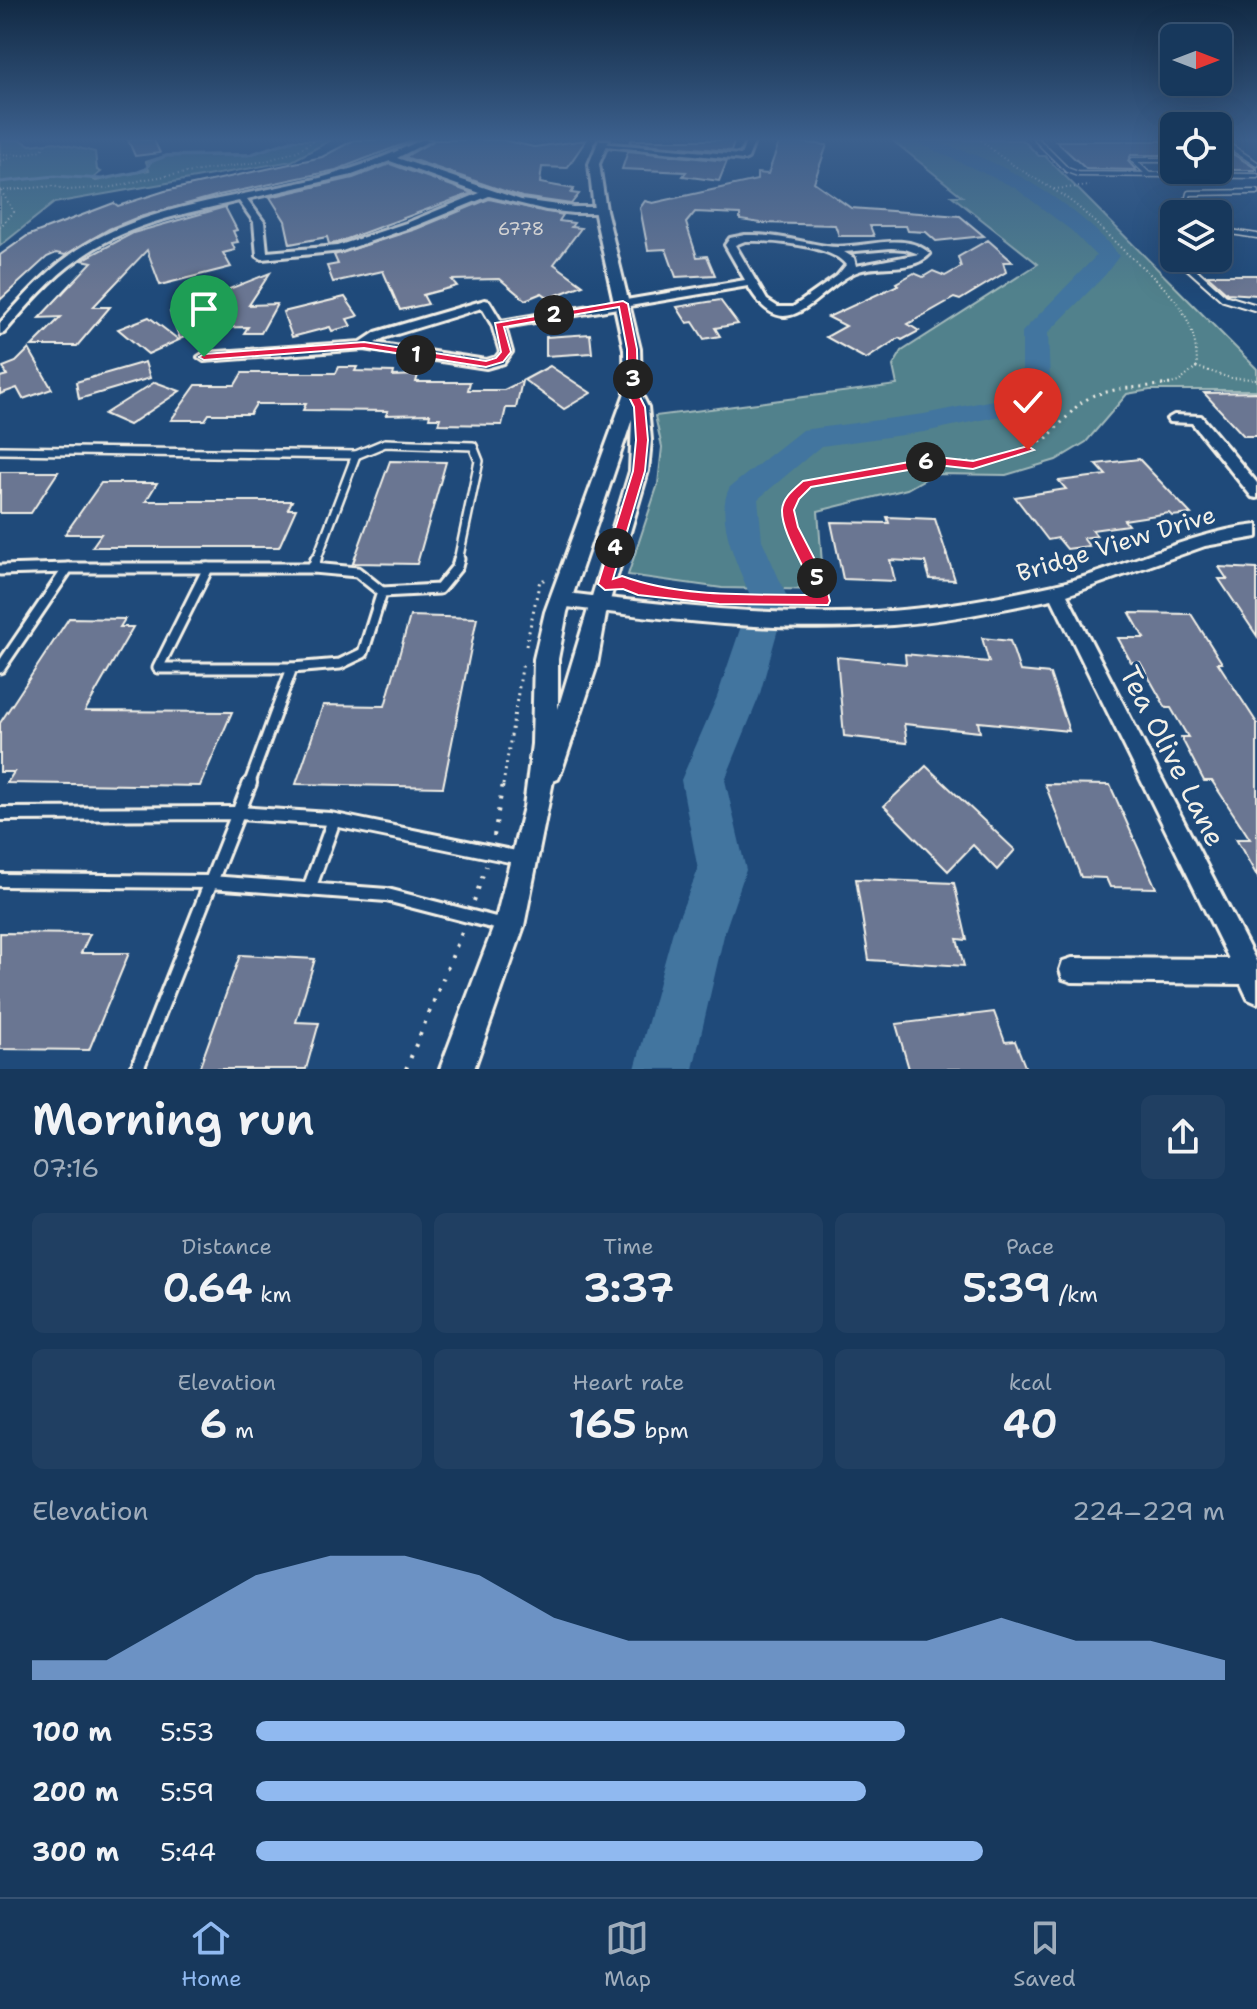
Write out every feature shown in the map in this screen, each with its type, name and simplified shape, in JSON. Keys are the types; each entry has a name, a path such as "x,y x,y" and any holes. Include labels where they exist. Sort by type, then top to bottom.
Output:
{"street":[{"path":"0,330 51,274 105,238 169,216 284,190"},
{"path":"480,190 550,210 600,210"},
{"path":"539,798 545,744 546,659 562,590 633,393 632,349 597,190"},
{"path":"242,199 259,222 262,256 338,249 489,193"},
{"path":"736,238 774,239 847,251 904,244 919,248 925,254 919,259 854,269 842,276 796,310 776,311 763,302 731,247 732,241 736,238"},
{"path":"818,248 850,260 851,265 842,276"},
{"path":"498,325 751,282"},
{"path":"204,357 364,345 486,364 500,360 506,352 498,325 485,303 470,305 380,335 364,345"},
{"path":"457,1069 509,926 539,798 585,665 639,471 642,440 640,407 633,393"},
{"path":"1174,419 1196,419 1257,493"},
{"name":"Bridge View Drive","path":"562,590 607,591 651,610 775,619 816,611 874,619 950,611 1057,592 1202,540 1257,531"},
{"name":"Tea Olive Lane","path":"1057,592 1252,981"},
{"path":"1072,970 1252,981"}],"lane":[{"path":"1187,200 1189,193 1257,192"},
{"path":"1232,232 1257,236"},
{"path":"1194,272 1235,305 1257,308"},
{"path":"0,450 356,455 385,443 473,446 479,461 457,567 439,589 382,592 357,572 313,568 0,570"},
{"path":"313,568 356,455"},
{"path":"0,668 68,568"},
{"path":"208,568 158,668 292,668 340,664 363,653 382,592"},
{"path":"137,1069 239,813 292,668"},
{"path":"0,814 239,813 334,820 525,859"},
{"path":"309,889 334,820"},
{"path":"0,880 210,882 387,895 509,926"}],"path":[{"path":"816,611 823,601 817,577 792,527 788,510 793,496 807,484 937,461 973,465 996,461 1028,450 1052,435 1075,404 1106,391 1178,384 1190,378 1197,367 1199,345 1185,312 1164,283 1126,252 1083,210 1050,190"},
{"path":"0,227 14,212 1,191"},
{"path":"1197,367 1230,378 1257,379"},
{"path":"406,1069 469,916 491,852 540,580 562,590"},
{"path":"607,591 622,582 638,590 706,597"}],"green space":[{"path":"0,190 128,190 54,203 0,246"},
{"path":"954,190 1079,190 1257,369 1257,390 1150,390 1127,394 1086,442 1056,460 1006,475 934,474 907,489 818,511 824,590 722,588 628,575 658,484 662,447 655,416 897,385 893,366 902,351 1038,264 952,196 962,196"}],"building":[{"path":"243,190 136,218 109,229 65,255 56,253 47,257 0,300 0,255 27,236 114,203 118,206 165,191"},
{"path":"301,190 463,190 472,193 329,244 327,237 290,244 285,221 270,197"},
{"path":"501,190 573,190 571,193 579,194 571,204 522,197"},
{"path":"712,190 825,190 851,208 960,216 984,236 936,241 926,232 908,231 906,226 870,226 874,236 839,236 835,225 761,223 740,220 740,214 695,212 686,223 697,257 707,256 715,275 676,277 666,249 648,250 640,208 645,201 653,203"},
{"path":"489,199 563,215 559,221 574,223 571,227 581,228 554,264 583,285 549,298 542,293 525,300 500,279 452,280 457,286 423,295 428,304 400,310 383,271 333,282 327,266 338,264 334,255 416,229"},
{"path":"225,207 237,230 233,231 238,242 232,243 235,250 223,253 231,267 160,285 147,250 93,307 110,307 77,346 32,346 61,317 39,318 92,262 82,260 133,233"},
{"path":"988,240 1013,262 1003,262 1006,272 960,300 954,298 908,324 919,331 902,340 899,338 866,359 826,337 846,326 828,317 898,285 896,283 914,273 923,277 933,271 945,276 961,267 958,257"},
{"path":"270,273 249,305 277,304 261,333 244,333 248,327 205,328 180,339 170,312"},
{"path":"1207,275 1257,275 1257,295 1227,293"},
{"path":"345,297 358,316 347,319 351,326 332,331 330,327 292,337 283,312"},
{"path":"720,300 738,324 715,328 720,336 704,339 693,322 687,323 677,307"},
{"path":"149,317 179,340 148,354 118,329"},
{"path":"590,334 592,353 546,356 546,337"},
{"path":"29,349 52,389 23,399 17,388 0,394 0,377 7,375 3,367 16,362"},
{"path":"145,362 150,378 79,399 76,382"},
{"path":"550,366 591,393 564,409 524,380"},
{"path":"339,367 357,367 355,371 394,372 393,376 418,375 416,382 470,382 468,390 504,390 522,381 516,408 506,408 502,425 438,424 440,418 429,418 430,414 303,410 306,404 256,404 250,414 209,414 205,420 171,420 196,385 235,385 242,373 336,373"},
{"path":"155,382 180,391 129,425 104,414"},
{"path":"1257,392 1257,436 1244,436 1204,393"},
{"path":"1139,459 1191,514 1172,516 1169,513 1124,520 1128,525 1092,530 1097,536 1083,538 1089,546 1067,549 1058,538 1048,540 1015,497 1066,489 1059,481 1106,475 1096,464"},
{"path":"390,461 446,462 417,564 353,563"},
{"path":"0,472 58,472 31,513 0,513"},
{"path":"101,483 157,483 146,501 292,501 288,509 296,509 279,547 92,547 101,534 65,534"},
{"path":"887,517 935,519 955,580 930,579 925,562 890,560 895,581 843,579 831,522 889,523"},
{"path":"1219,567 1257,569 1257,636 1219,579 1227,579"},
{"path":"1130,613 1191,614 1257,723 1257,876 1236,839 1250,839 1212,781 1204,781 1181,737 1188,737 1171,708 1166,708 1140,662 1131,662 1118,638 1144,638"},
{"path":"410,616 477,618 443,787 296,784 323,705 385,706"},
{"path":"69,618 125,619 120,627 133,627 85,711 232,712 200,786 7,783 14,772 0,772 0,723"},
{"path":"982,638 1010,641 1020,671 1050,674 1069,731 978,722 980,732 904,724 907,743 844,736 837,657 906,664 905,654 989,662"},
{"path":"926,766 1015,850 997,870 973,845 948,871 884,806"},
{"path":"1045,784 1110,785 1156,888 1110,887 1106,878 1081,877"},
{"path":"856,879 954,883 967,940 957,939 964,966 869,960"},
{"path":"0,933 90,934 81,953 129,953 89,1050 0,1049"},
{"path":"240,955 315,959 296,1022 319,1023 306,1069 199,1069"},
{"path":"994,1012 1005,1042 1015,1041 1026,1069 909,1069 896,1024"}],"waterway":[{"path":"664,1069 699,931 722,870 703,780 738,697 769,597 745,540 741,495 813,437 924,423 1023,403 1036,380 1035,332 1108,256 1079,227 1030,190"}],"route":[{"path":"204,357 364,345 486,364 500,360 506,352 498,325 623,304 632,349 633,393 640,407 642,440 639,471 605,584 618,585 622,582 638,590 719,599 823,601 817,577 792,527 788,510 793,496 807,484 937,461 973,465 1028,450"}]}
